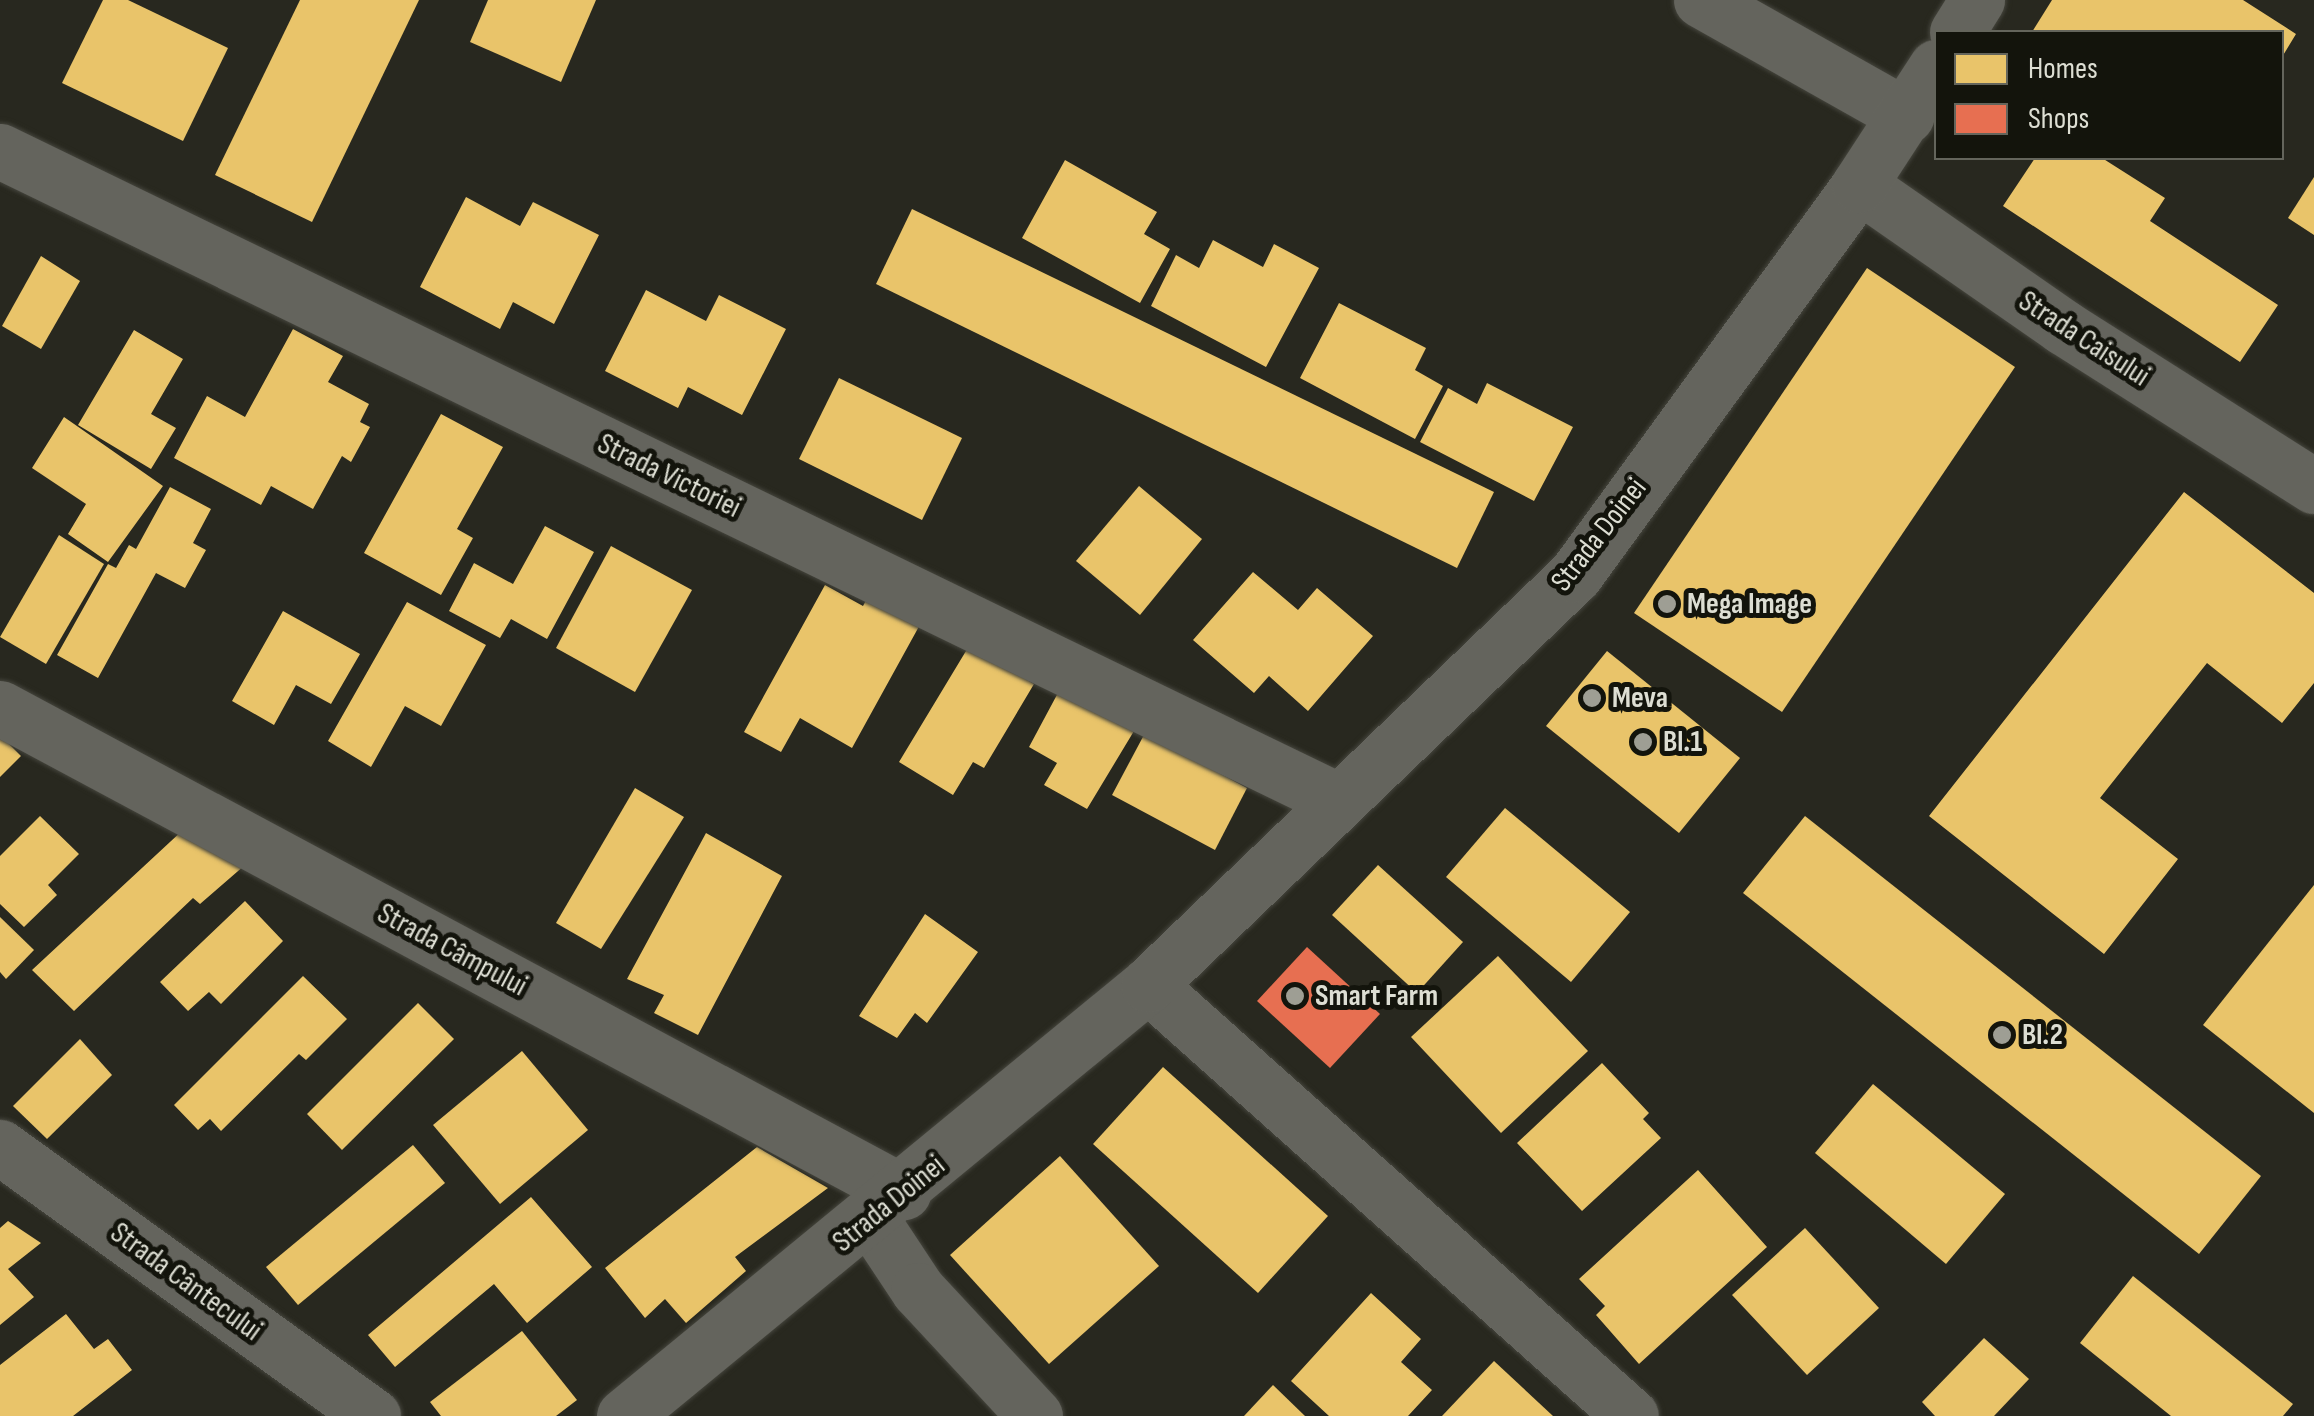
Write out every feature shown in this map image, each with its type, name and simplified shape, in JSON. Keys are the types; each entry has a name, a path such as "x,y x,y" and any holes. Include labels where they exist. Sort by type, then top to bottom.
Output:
{"street":[{"path":"1701,0 1907,116"},
{"path":"1958,30 1977,0"},
{"name":"Strada Doinei","path":"624,1416 888,1206 1148,985 1574,575 1859,185 1934,69"},
{"name":"Strada Victoriei","path":"0,151 1337,800"},
{"name":"Strada Caisului","path":"1859,185 2062,326 2314,486"},
{"name":"Strada Câmpului","path":"0,708 888,1206"},
{"path":"1148,985 1631,1416"},
{"name":"Strada Cântecului","path":"0,1147 373,1416"},
{"path":"888,1206 918,1290 1035,1416"}],"building: Homes":[{"path":"103,0 128,0 228,48 183,141 62,83"},
{"path":"300,0 419,0 312,222 215,175"},
{"path":"488,0 596,0 561,82 470,42"},
{"path":"2052,0 2243,0 2296,34 2284,54 2284,30 2033,30"},
{"path":"1065,160 1157,212 1144,234 1170,249 1140,303 1022,238"},
{"path":"2034,160 2105,160 2165,198 2150,221 2278,305 2240,362 2003,206"},
{"path":"2314,177 2314,235 2288,218"},
{"path":"466,197 520,226 533,202 599,235 554,324 513,302 500,329 420,287"},
{"path":"912,209 1494,492 1457,568 876,284"},
{"path":"1213,240 1263,267 1274,244 1319,268 1266,367 1151,306 1176,255 1199,268"},
{"path":"41,256 80,281 41,349 2,326"},
{"path":"1867,268 2015,367 1782,712 1634,613"},
{"path":"646,290 706,321 719,295 786,329 742,415 688,387 678,408 605,371"},
{"path":"1339,303 1426,348 1415,370 1443,386 1415,439 1300,378"},
{"path":"293,329 343,356 328,382 369,404 360,422 370,427 351,462 342,456 313,509 271,486 261,505 174,458 207,396 245,417"},
{"path":"134,330 183,359 151,414 176,428 151,469 78,425"},
{"path":"839,378 962,438 922,520 799,459"},
{"path":"1487,383 1573,427 1534,501 1420,442 1448,388 1477,404"},
{"path":"441,414 503,447 457,529 473,538 441,595 364,553"},
{"path":"64,417 163,486 108,562 68,534 86,504 32,468"},
{"path":"1139,486 1202,539 1140,615 1076,561"},
{"path":"170,487 211,509 193,543 206,550 185,588 156,573 98,678 57,655 108,564 116,568 129,545 136,549"},
{"path":"2184,492 2314,593 2314,683 2282,723 2207,663 2100,798 2178,859 2104,954 1929,816"},
{"path":"545,526 594,552 547,639 511,619 500,638 449,611 474,563 513,584"},
{"path":"59,535 104,564 46,664 0,637"},
{"path":"611,546 692,590 635,692 556,648"},
{"path":"1253,572 1298,610 1317,588 1373,636 1308,711 1269,676 1254,693 1193,640"},
{"path":"825,585 863,606 870,593 922,621 852,748 800,718 781,752 744,732"},
{"path":"407,602 486,645 441,726 405,706 371,767 328,741"},
{"path":"283,611 360,654 331,704 296,685 274,725 232,701"},
{"path":"969,646 1034,684 984,768 973,762 953,795 899,762"},
{"name":"Bl.1","path":"1607,651 1740,758 1679,833 1546,726"},
{"path":"1059,691 1134,731 1087,809 1044,785 1057,763 1029,747"},
{"path":"1145,733 1247,788 1215,850 1112,795"},
{"path":"0,735 21,756 0,777"},
{"path":"635,788 684,817 601,949 556,923"},
{"path":"1505,808 1630,912 1571,982 1446,877"},
{"path":"40,816 79,854 48,885 57,895 24,927 0,904 0,856"},
{"name":"Bl.2","path":"1805,816 2261,1176 2199,1254 1743,893"},
{"path":"184,829 245,865 200,904 193,898 74,1011 32,970"},
{"path":"706,833 782,876 698,1035 654,1013 664,995 627,979"},
{"path":"1378,865 1463,942 1417,993 1332,915"},
{"path":"2314,885 2314,1113 2203,1025"},
{"path":"245,901 283,941 221,1004 209,992 188,1011 160,982"},
{"path":"925,914 978,952 927,1023 915,1013 897,1038 859,1016"},
{"path":"0,917 34,950 6,979 0,972"},
{"path":"1498,956 1588,1051 1501,1133 1411,1037"},
{"path":"303,976 347,1019 306,1060 299,1054 221,1131 210,1119 198,1130 174,1105"},
{"path":"418,1003 454,1039 342,1150 307,1114"},
{"path":"80,1039 112,1075 47,1139 13,1106"},
{"path":"522,1051 588,1130 500,1204 433,1125"},
{"path":"1602,1063 1649,1113 1643,1119 1661,1138 1582,1211 1517,1143"},
{"path":"1163,1067 1328,1216 1258,1293 1093,1144"},
{"path":"1873,1084 2005,1194 1946,1264 1815,1153"},
{"path":"413,1145 445,1183 298,1305 266,1267"},
{"path":"757,1147 828,1188 735,1257 746,1271 686,1323 665,1299 645,1318 605,1268"},
{"path":"1060,1156 1159,1266 1049,1364 950,1255"},
{"path":"1698,1170 1767,1247 1639,1364 1596,1315 1605,1306 1579,1279"},
{"path":"531,1197 592,1267 527,1323 494,1284 395,1367 368,1335"},
{"path":"8,1221 41,1243 8,1269 34,1297 0,1325 0,1228"},
{"path":"1805,1228 1879,1308 1807,1375 1732,1295"},
{"path":"2133,1276 2293,1404 2283,1416 2171,1416 2080,1343"},
{"path":"1371,1293 1421,1339 1401,1362 1432,1390 1408,1416 1329,1416 1291,1381"},
{"path":"66,1314 94,1349 108,1339 132,1370 73,1416 0,1416 0,1365"},
{"path":"522,1331 577,1400 556,1416 441,1416 430,1402"},
{"path":"1984,1338 2029,1379 1994,1416 1935,1416 1922,1402"},
{"path":"1494,1361 1553,1416 1442,1416"},
{"path":"1273,1385 1305,1416 1244,1416"}],"building: Shops":[{"path":"1307,947 1380,1014 1330,1068 1257,1001"}],"place":[{"name":"Mega Image","path":"1667,604"},
{"name":"Meva","path":"1592,698"},
{"name":"Bl.1","path":"1643,742"},
{"name":"Smart Farm","path":"1295,996"},
{"name":"Bl.2","path":"2002,1035"}]}
